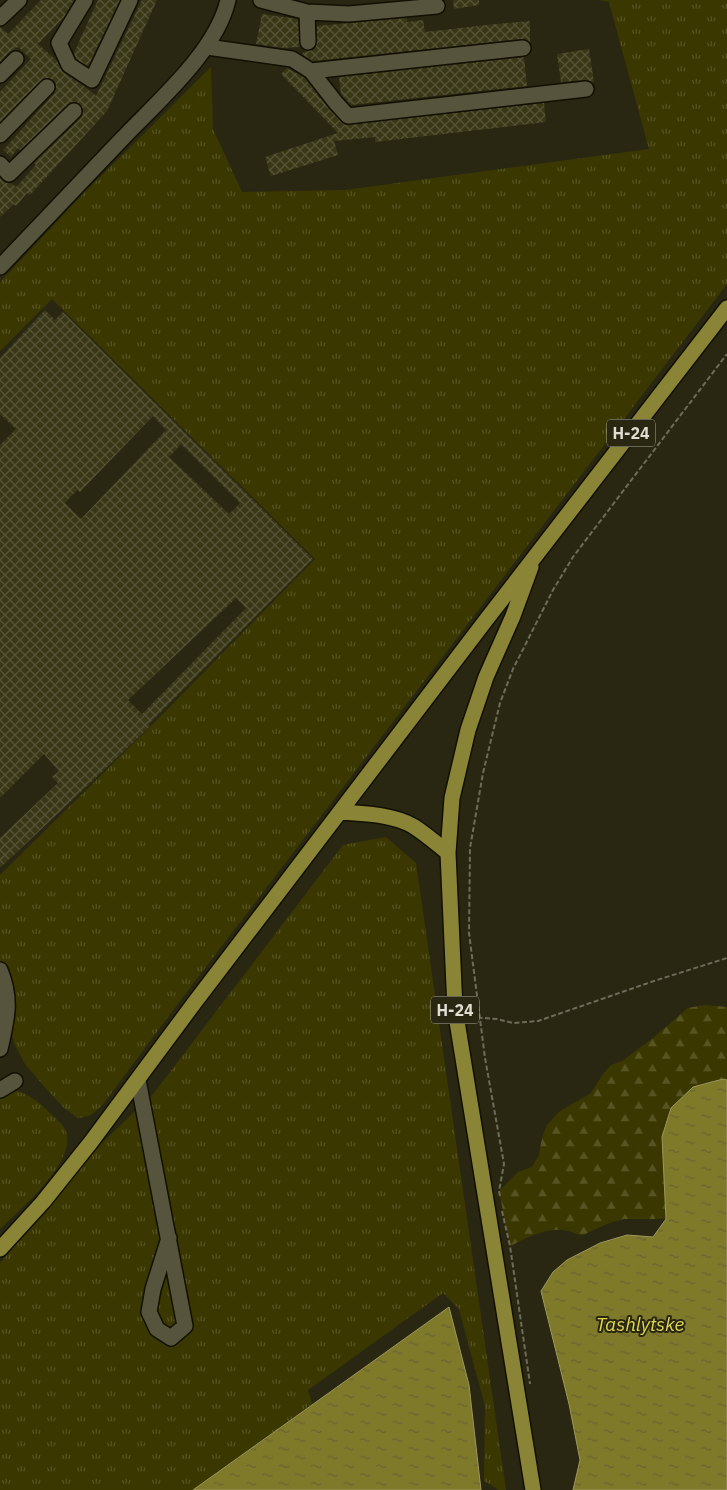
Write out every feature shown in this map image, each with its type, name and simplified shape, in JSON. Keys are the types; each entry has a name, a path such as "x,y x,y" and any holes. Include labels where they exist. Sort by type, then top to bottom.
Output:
{"main road":[{"name":"Н-24","path":"534,1490 456,1016 448,853 452,798 468,730 486,677 518,602 534,556 727,308"},
{"path":"0,1249 55,1187 138,1080 195,1002 534,556"},
{"path":"340,812 371,814 407,823 422,832 448,853"}],"street":[{"path":"0,18 19,0"},
{"path":"85,0 59,43 69,65 92,80 130,0"},
{"path":"0,267 6,256 174,85 207,47 226,9 228,0"},
{"path":"261,0 308,12 349,14 437,6"},
{"path":"308,12 308,42"},
{"path":"207,47 292,59 311,71 348,116 586,89"},
{"path":"311,71 523,48"},
{"path":"0,75 16,59"},
{"path":"0,135 47,87"},
{"path":"0,164 9,174 74,111"},
{"path":"0,970 7,987 7,1020 0,1049"},
{"path":"138,1080 169,1238 185,1326 171,1338 157,1329 150,1312 153,1289 169,1238"},
{"path":"0,1090 15,1081"}],"path":[{"path":"500,1197 499,1191 504,1164 485,1058 469,933 470,848 483,773 500,703 514,669 553,590 573,557 727,354"},
{"path":"456,1016 497,1019 513,1023 538,1021 727,958"},
{"path":"501,1204 510,1246 531,1390"}],"green space":[{"path":"599,0 727,0 727,284 104,1103 92,1114 78,1118 64,1108 42,1084 25,1064 14,1043 10,991 0,961 0,875 145,732 315,559 52,299 0,351 0,282 83,194 211,67 213,129 242,192 345,190 649,149 609,2"},
{"path":"386,837 416,863 506,1490 499,1490 484,1481 485,1406 459,1309 443,1293 308,1390 312,1404 193,1490 0,1490 0,1263 100,1145 154,1093 343,845"},
{"path":"705,1005 727,1007 727,1080 723,1079 671,1108 662,1137 666,1219 624,1219 609,1223 583,1235 560,1230 545,1231 510,1246 499,1191 518,1172 532,1167 539,1155 547,1125 559,1112 591,1093 611,1065 622,1061 688,1008"},
{"path":"16,1091 26,1094 35,1100 63,1126 66,1131 67,1143 63,1157 45,1184 0,1229 0,1098"}],"water":[{"name":"Tashlytske","path":"723,1079 727,1080 727,1490 573,1490 580,1460 569,1404 541,1291 553,1272 567,1260 600,1243 627,1235 653,1237 666,1219 662,1137 671,1108 693,1087"},
{"path":"449,1307 469,1385 481,1490 193,1490"}],"building":[{"path":"41,0 74,0 64,17 39,43 36,42 57,61 63,72 96,96 142,0 157,0 107,111 30,195 27,193 16,206 14,204 0,217 0,178 16,187 36,165 34,163 81,118 83,113 80,104 71,102 20,150 18,148 11,157 3,150 54,94 56,89 56,84 53,80 44,78 0,122 0,92 31,59 18,47 9,52 0,62 0,27 8,34"},
{"path":"98,0 120,0 88,66 76,59 74,53"},
{"path":"453,0 479,0 479,5 454,9"},
{"path":"262,14 298,19 300,47 284,48 256,44"},
{"path":"407,18 407,22 423,20 425,32 530,21 530,42 522,39 313,61 302,54 316,47 317,26"},
{"path":"589,49 594,82 585,80 561,82 557,54"},
{"path":"524,57 527,86 351,105 341,94 339,77"},
{"path":"287,68 305,78 329,109 345,125 544,103 546,122 375,142 375,137 334,141 338,155 271,176 265,157 338,133 281,74"},
{"path":"45,310 55,320 63,312 313,559 149,724 150,726 140,736 0,868 0,838 58,783 52,777 59,771 44,754 0,798 0,445 16,429 0,414 0,358","holes":["153,416 166,430 81,519 65,503 77,490 80,492","181,444 240,503 229,514 169,457","236,598 246,608 142,714 128,700"]}]}
